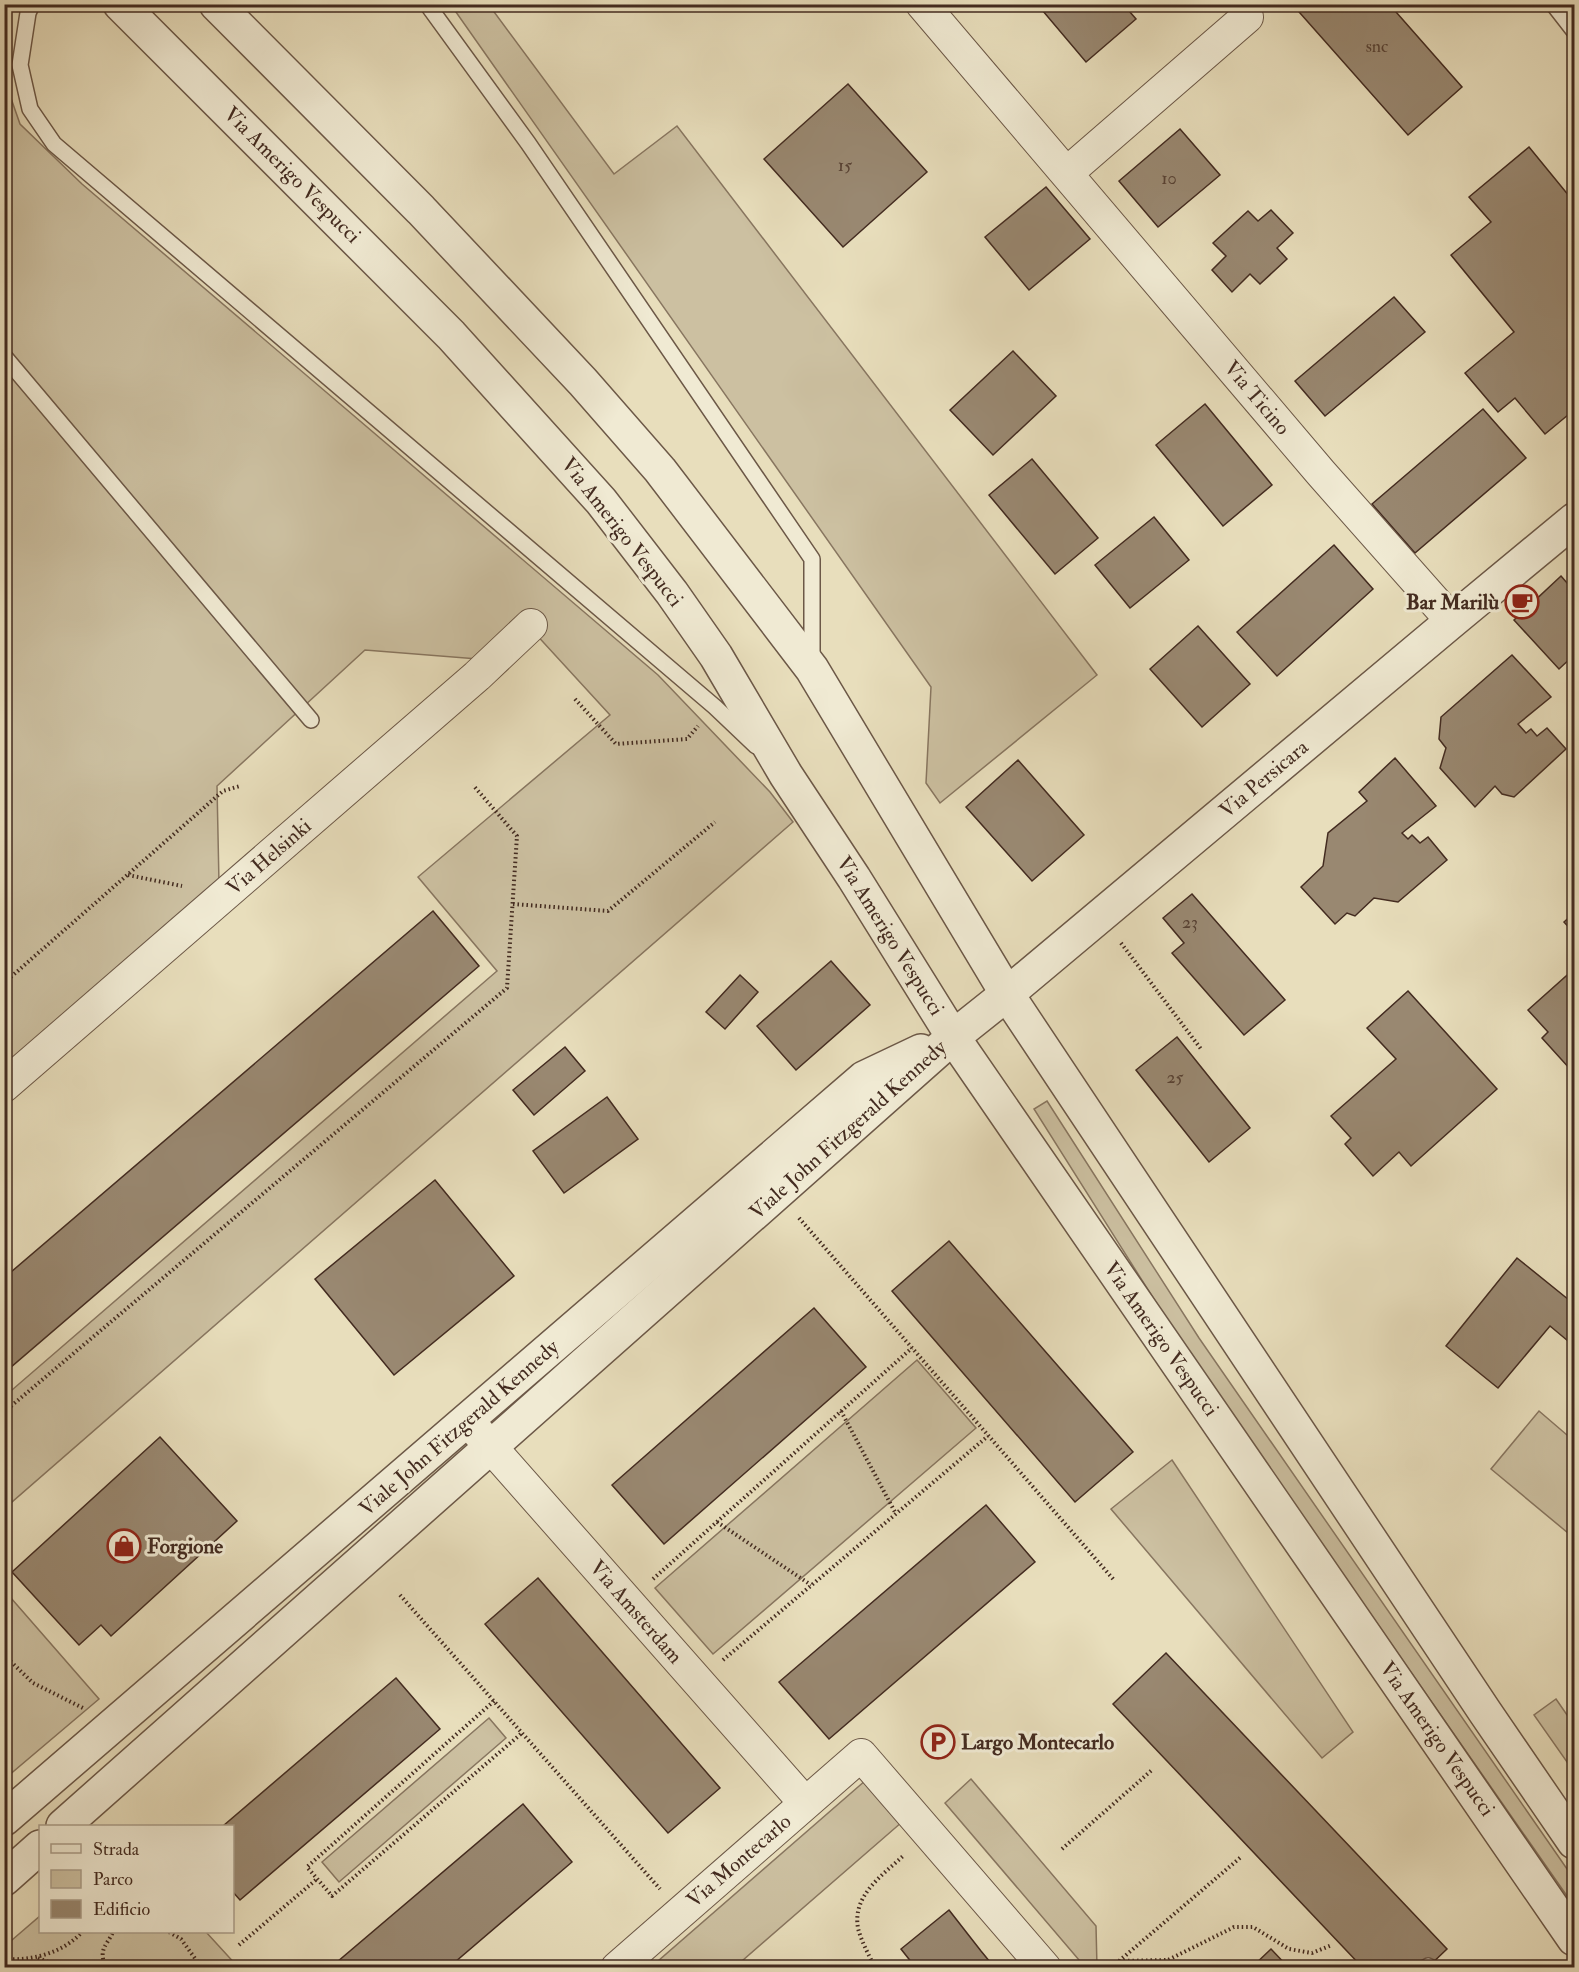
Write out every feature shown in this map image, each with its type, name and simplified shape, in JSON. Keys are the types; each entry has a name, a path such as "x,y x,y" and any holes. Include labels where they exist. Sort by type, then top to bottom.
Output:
{"street":[{"name":"Via Amerigo Vespucci","path":"120,4 451,334 601,501 672,593 716,656 786,775 854,878 953,1037 1575,1939"},
{"path":"216,4 421,210 583,382 660,470 812,669 1007,994 1485,1712 1575,1842"},
{"name":"Via Ticino","path":"922,4 1321,473 1452,621"},
{"path":"1066,173 1247,17"},
{"name":"Via Persicara","path":"953,1037 1575,520"},
{"name":"Via Helsinki","path":"4,1086 477,676 531,625"},
{"name":"Viale John Fitzgerald Kennedy","path":"65,1825 953,1037"},
{"name":"Viale John Fitzgerald Kennedy","path":"6,1814 468,1421 864,1078 953,1037"},
{"name":"Via Amsterdam","path":"468,1421 805,1803"},
{"name":"Via Montecarlo","path":"617,1968 861,1755 928,1832"},
{"path":"928,1832 1045,1968"},
{"path":"4,1879 39,1848"}],"lane":[{"path":"32,4 28,13 20,65 30,109 54,144 715,707 786,775"},
{"path":"427,4 528,143 812,559 812,669"},
{"path":"1553,4 1575,32"},
{"path":"4,356 310,720"}],"path":[{"path":"575,699 616,744 687,739 715,707"},
{"path":"4,1412 507,988 517,836 473,785"},
{"path":"4,983 223,790 240,786"},
{"path":"513,904 608,911 715,822"},
{"path":"127,875 225,894"},
{"path":"1101,916 1201,1049"},
{"path":"777,1193 1114,1580"},
{"path":"627,1602 912,1348"},
{"path":"841,1411 896,1514"},
{"path":"697,1681 988,1436"},
{"path":"717,1522 811,1585"},
{"path":"400,1595 680,1912"},
{"path":"4,1655 33,1683 114,1724"},
{"path":"494,1701 307,1867 317,1879 333,1896 522,1733"},
{"path":"1062,1849 1152,1770"},
{"path":"875,1968 858,1930 856,1914 863,1895 928,1832"},
{"path":"1241,1857 1119,1961 1168,1960 1234,1927 1254,1927 1289,1949 1312,1953 1332,1945"},
{"path":"239,1945 317,1879"},
{"path":"4,1959 38,1958 59,1949 81,1933"},
{"path":"106,1968 103,1950 112,1933"},
{"path":"170,1933 181,1940 202,1968"},
{"path":"38,1958 63,1968"},
{"path":"153,1968 166,1965 190,1968"}],"green space":[{"path":"451,5 489,5 614,174 677,126 1097,675 940,803 926,783 931,687"},
{"path":"5,81 20,124 82,184 658,675 770,792 793,822 5,1508 5,1396 497,971 418,877 610,715 522,619 478,659 365,650 217,786 219,883 5,1065"},
{"path":"1047,1101 1199,1338 1574,1879 1574,1906 1186,1350 1034,1109"},
{"path":"917,1360 976,1428 713,1654 655,1588"},
{"path":"1539,1411 1574,1441 1574,1538 1491,1469"},
{"path":"1172,1460 1353,1732 1322,1758 1111,1509"},
{"path":"4,1590 99,1699 8,1776 4,1773"},
{"path":"1556,1699 1574,1725 1574,1772 1534,1715"},
{"path":"489,1718 506,1738 339,1882 322,1862"},
{"path":"971,1779 1096,1926 1097,1967 1085,1967 945,1803"},
{"path":"866,1780 902,1822 735,1967 650,1968"},
{"path":"39,1917 39,1933 207,1933 238,1967 5,1967 5,1946"}],"building":[{"path":"1037,4 1123,4 1136,19 1086,62"},
{"path":"1292,4 1389,4 1462,87 1408,135"},
{"path":"848,84 927,172 843,247 764,159"},
{"path":"1180,129 1220,175 1158,227 1119,181"},
{"path":"1529,147 1574,202 1574,410 1545,434 1515,398 1498,412 1465,373 1514,332 1451,255 1491,222 1469,197"},
{"path":"1046,187 1090,239 1029,290 985,237"},
{"path":"1271,210 1293,233 1277,248 1287,259 1260,284 1250,274 1232,292 1212,270 1226,256 1213,243 1248,211 1258,221"},
{"path":"1394,297 1425,332 1325,416 1295,381"},
{"path":"1013,351 1056,396 993,455 950,410"},
{"path":"1205,404 1272,485 1223,526 1156,445"},
{"path":"1483,409 1526,458 1415,553 1372,504"},
{"path":"1032,459 1098,538 1055,574 989,495"},
{"path":"1154,517 1189,560 1130,608 1095,565"},
{"path":"1334,545 1373,589 1277,676 1237,632"},
{"path":"1561,576 1574,591 1574,655 1559,669 1514,620"},
{"path":"1198,626 1250,684 1202,727 1150,669"},
{"path":"1512,655 1551,697 1518,724 1526,733 1531,729 1537,736 1547,728 1566,749 1514,797 1502,794 1495,786 1475,807 1440,768 1446,748 1439,739 1441,717"},
{"path":"1395,758 1436,806 1402,833 1408,839 1412,835 1420,843 1428,837 1447,860 1398,902 1374,898 1355,916 1347,913 1335,924 1301,887 1323,866 1328,833 1367,801 1359,792"},
{"path":"1018,760 1084,835 1032,881 966,807"},
{"path":"1192,894 1285,1000 1244,1035 1172,953 1184,943 1163,918"},
{"path":"433,911 479,966 4,1373 4,1278"},
{"path":"1574,913 1574,933 1564,922"},
{"path":"831,961 870,1005 796,1070 757,1026"},
{"path":"1574,969 1574,1065 1570,1069 1542,1038 1548,1032 1528,1010"},
{"path":"740,975 758,992 725,1029 706,1012"},
{"path":"1408,991 1497,1089 1411,1166 1399,1152 1373,1176 1345,1144 1351,1138 1331,1116 1396,1059 1367,1028"},
{"path":"1177,1037 1250,1128 1209,1162 1136,1070"},
{"path":"565,1047 585,1071 534,1115 513,1090"},
{"path":"607,1097 638,1139 564,1193 533,1151"},
{"path":"435,1180 514,1276 394,1375 315,1279"},
{"path":"949,1241 1133,1452 1075,1502 892,1291"},
{"path":"1517,1258 1574,1304 1574,1346 1550,1326 1498,1388 1446,1346"},
{"path":"814,1308 866,1367 664,1544 612,1485"},
{"name":"Forgione","path":"160,1437 237,1521 111,1636 101,1625 79,1645 12,1572"},
{"path":"986,1505 1035,1562 829,1739 779,1682"},
{"path":"538,1578 720,1788 668,1833 485,1624"},
{"path":"1166,1653 1447,1949 1427,1968 1363,1968 1113,1704"},
{"path":"396,1678 440,1729 240,1900 234,1893 234,1825 224,1825"},
{"path":"523,1804 572,1862 448,1968 330,1968"},
{"path":"949,1910 995,1968 916,1968 901,1949"},
{"path":"1271,1949 1289,1968 1251,1968"}],"place":[{"name":"Bar Marilù","path":"1522,602"},
{"name":"Forgione","path":"124,1546"},
{"name":"Largo Montecarlo","path":"938,1742"}]}
